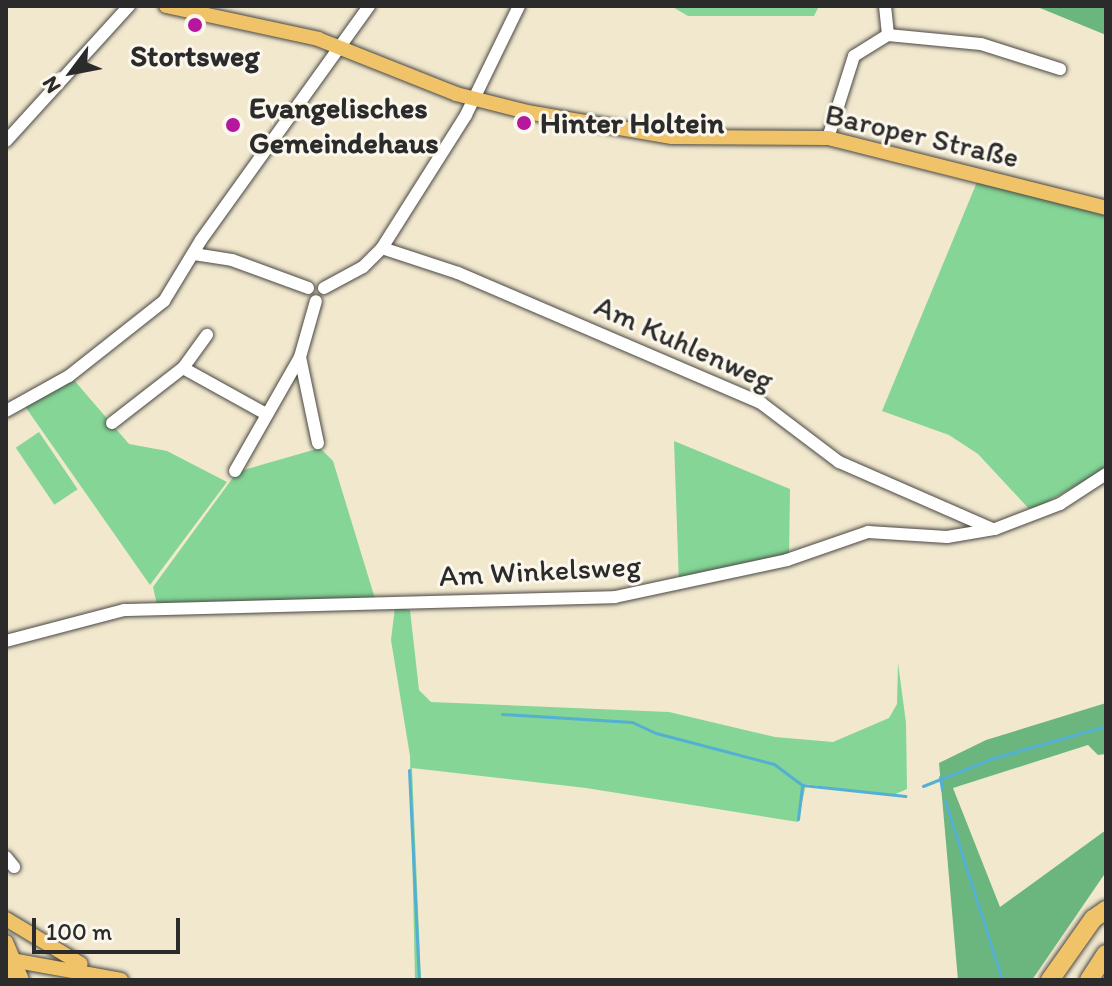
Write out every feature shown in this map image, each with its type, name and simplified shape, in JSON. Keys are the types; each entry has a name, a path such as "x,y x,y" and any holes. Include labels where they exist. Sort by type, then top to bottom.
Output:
{"highway":[{"path":"1050,980 1093,919 1106,911"},
{"path":"1062,980 1106,911"},
{"path":"1089,980 1106,954"}],"main road":[{"name":"Baroper Straße","path":"166,6 338,45 472,99 672,137 828,138 1106,208"},
{"path":"6,919 36,941 99,974 121,980"},
{"path":"6,942 14,973 99,974"}],"street":[{"path":"6,141 129,6"},
{"path":"6,411 69,376 150,316 338,45 369,6"},
{"path":"324,288 363,267 382,248 472,99 519,6"},
{"path":"885,6 888,35"},
{"path":"828,138 854,56 888,35 981,44 1060,69"},
{"name":"Am Kuhlenweg","path":"382,248 485,284 761,403 839,462 995,529"},
{"path":"194,254 232,260 308,288 317,283 324,288"},
{"path":"308,288 309,296 316,301"},
{"path":"235,471 300,357 316,301 324,297 324,288"},
{"path":"112,423 183,368 207,335"},
{"path":"300,357 318,443"},
{"path":"183,368 266,414"},
{"name":"Am Winkelsweg","path":"6,641 124,610 593,600 737,573 868,532 947,537 995,529 1060,504 1106,474"}],"green space":[{"path":"671,6 819,6 814,16 688,16"},
{"path":"1036,6 1106,6 1106,35 1040,8"},
{"path":"977,182 1106,215 1106,469 1031,511 978,454 949,435 882,411"},
{"path":"73,379 129,444 167,451 227,482 150,585 24,405"},
{"path":"39,432 78,489 54,505 16,448"},
{"path":"674,441 790,489 789,557 679,584"},
{"path":"320,448 333,461 376,602 157,605 153,587 237,472"},
{"path":"395,607 410,610 419,690 431,702 669,712 775,737 833,742 889,718 897,704 898,663 906,723 907,789 891,796 806,784 798,822 586,788 412,768 421,980 415,980 410,756 391,640"},
{"path":"1106,703 1106,754 1098,755 1088,745 953,788 1000,907 1106,830 1106,872 1032,980 958,980 939,763 986,740"}],"waterway":[{"path":"502,714 632,722 656,733 774,764 802,785 905,796"},
{"path":"923,786 993,758 1106,726"},
{"path":"409,770 419,980"},
{"path":"940,777 942,790"},
{"path":"798,819 802,785"},
{"path":"945,801 1002,980"}],"place":[{"name":"Stortsweg","path":"195,25"},
{"name":"Hinter Holtein","path":"524,123"},
{"name":"Evangelisches Gemeindehaus","path":"233,125"}]}
